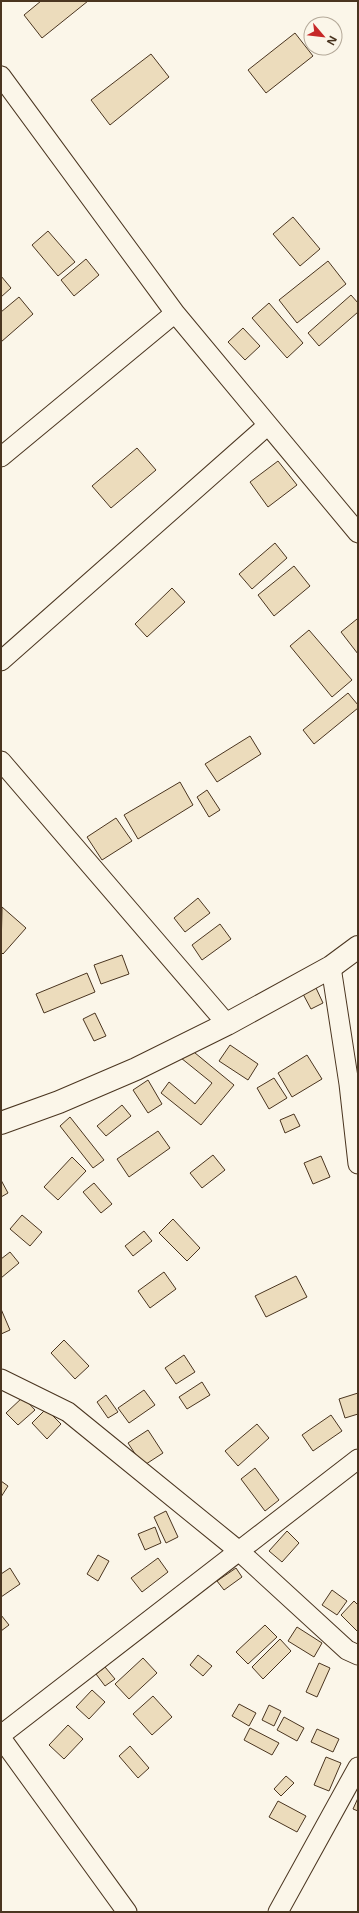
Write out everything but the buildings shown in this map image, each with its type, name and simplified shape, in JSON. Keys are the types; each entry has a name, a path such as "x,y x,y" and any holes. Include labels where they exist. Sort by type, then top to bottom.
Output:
{"main road":[{"path":"1,1123 59,1102 136,1069 227,1024 331,967 358,947"}],"street":[{"path":"1,76 175,313 358,533"},
{"path":"1,457 175,313"},
{"path":"1,661 268,425"},
{"path":"1,761 227,1024"},
{"path":"331,967 349,1084 358,1164"},
{"path":"1,1379 68,1412 239,1551 347,1650 358,1655"},
{"path":"127,1912 1,1736 358,1459"},
{"path":"278,1912 358,1767"}]}
